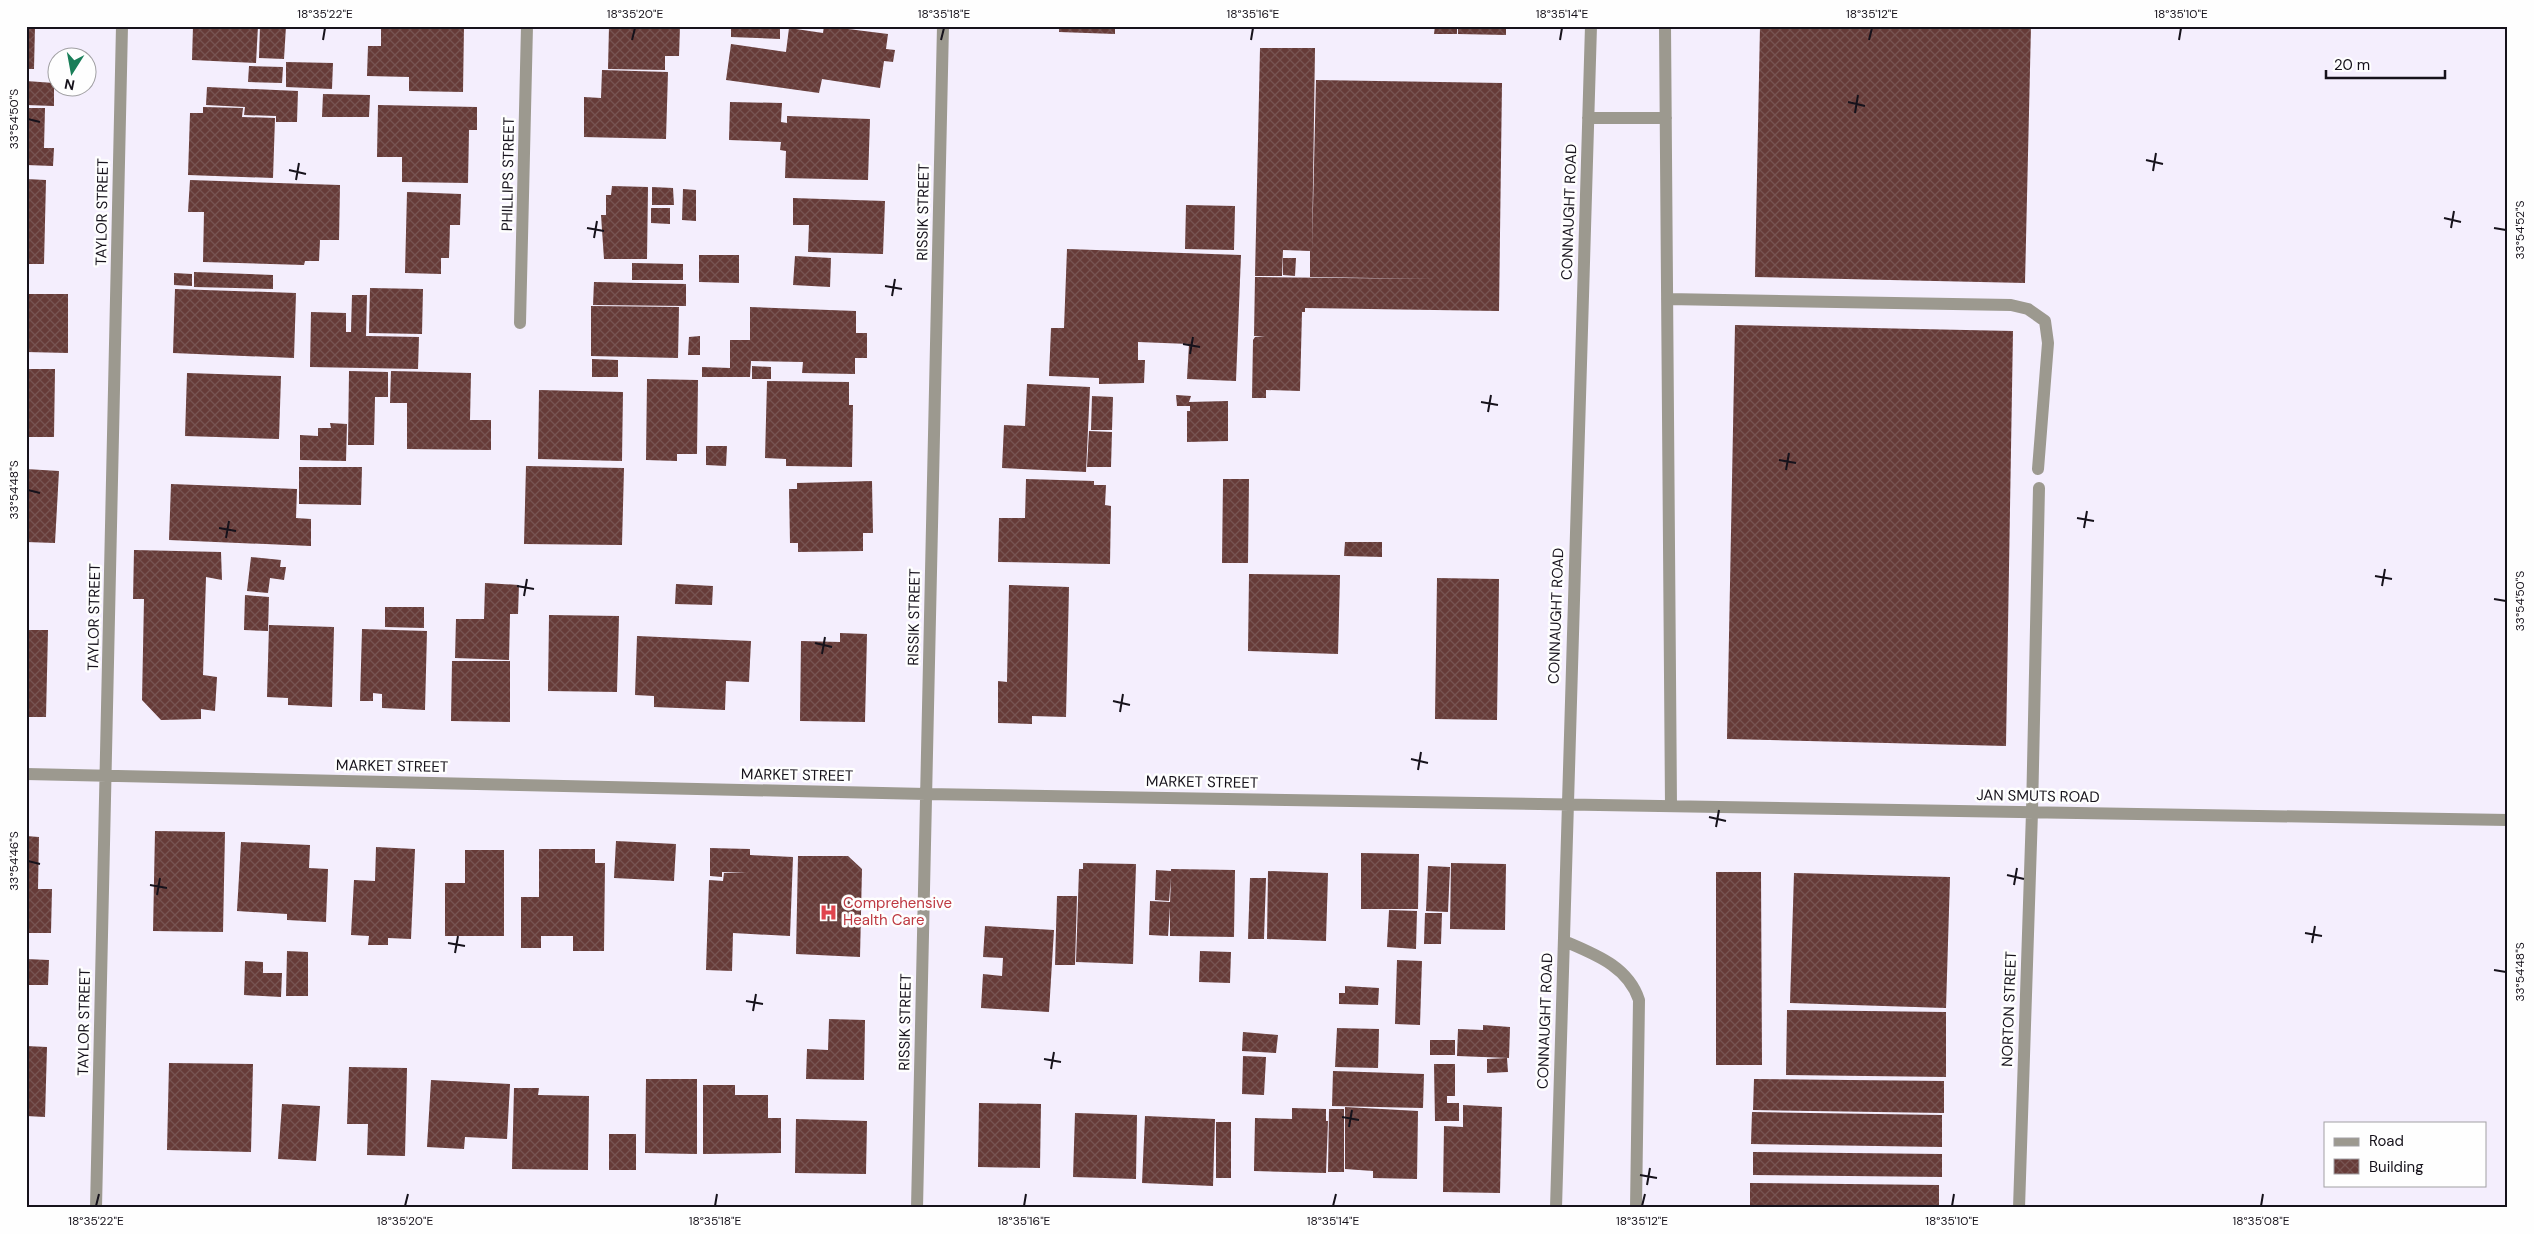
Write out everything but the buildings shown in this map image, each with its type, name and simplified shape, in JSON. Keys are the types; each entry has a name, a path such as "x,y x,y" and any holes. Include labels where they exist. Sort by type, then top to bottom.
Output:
{"street":[{"name":"TAYLOR STREET","path":"96,1208 122,26"},
{"name":"PHILLIPS STREET","path":"520,323 527,26"},
{"name":"RISSIK STREET","path":"917,1208 943,26"},
{"name":"CONNAUGHT ROAD","path":"1556,1208 1591,26"},
{"path":"1665,26 1671,806"},
{"path":"1588,118 1666,118"},
{"path":"1667,299 2011,305 2028,308 2045,321 2048,343 2038,470"},
{"name":"NORTON STREET","path":"2019,1208 2032,812 2038,488"},
{"name":"MARKET STREET","path":"26,774 926,794 1568,804"},
{"name":"JAN SMUTS ROAD","path":"1568,804 2508,820"},
{"path":"1564,941 1607,960 1635,988 1639,1000 1636,1208"}],"place":[{"name":"Comprehensive Health Care","path":"829,912"}]}
